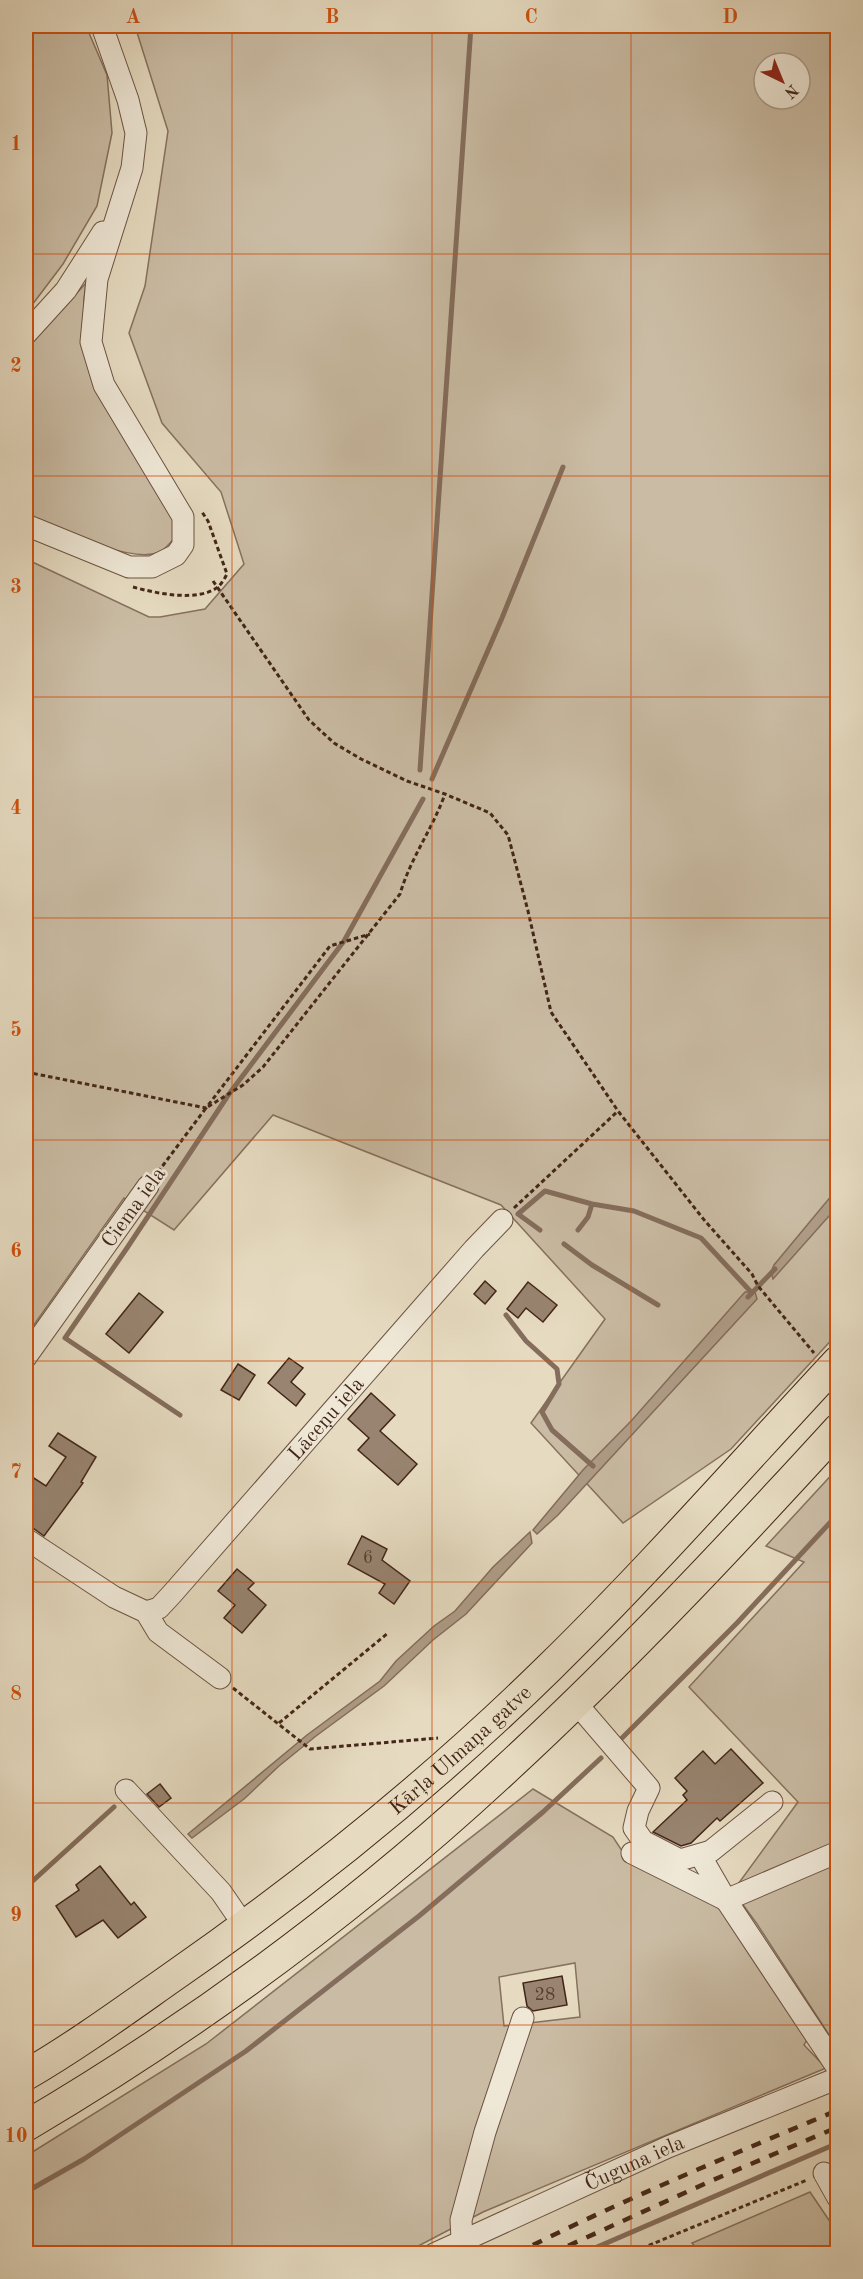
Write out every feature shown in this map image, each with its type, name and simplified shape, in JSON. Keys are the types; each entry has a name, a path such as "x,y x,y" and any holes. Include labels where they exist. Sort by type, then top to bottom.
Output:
{"highway":[{"name":"Kārļa Ulmaņa gatve","path":"26,2075 245,1927 353,1843 462,1750 549,1668 647,1569 833,1366"},
{"path":"26,2126 158,2041 270,1964 365,1891 434,1833 505,1771 576,1703 705,1572 837,1429"}],"street":[{"path":"26,525 129,567 152,567 176,555 183,545 183,517 104,385 91,342 97,279 132,168 136,133 128,100 102,26"},
{"path":"26,334 66,290 99,241 132,168"},
{"name":"Ciema iela","path":"26,1354 148,1186"},
{"name":"Lāceņu iela","path":"147,1612 159,1608 172,1594 458,1266 502,1220"},
{"path":"26,1539 114,1597 147,1612 158,1632 220,1677"},
{"path":"576,1703 649,1788 638,1810 634,1828 643,1841 680,1860 711,1851 772,1802"},
{"path":"126,1790 221,1892 245,1927"},
{"path":"632,1853 726,1900 837,1852"},
{"path":"700,1855 726,1900 837,2069"},
{"path":"462,2240 461,2220 485,2132 523,2018"},
{"name":"Čuguna iela","path":"434,2253 668,2147 837,2078"},
{"path":"824,2173 837,2198"}],"path":[{"path":"202,512 208,521 227,574 218,587"},
{"path":"213,581 309,720 334,743 407,781 446,794 490,813 508,835 551,1012 618,1111 705,1221 752,1274 758,1286 833,1366"},
{"name":"Ciema iela","path":"148,1186 206,1108 243,1085 257,1072 370,934 400,894 408,868 438,814 446,794"},
{"path":"26,1072 206,1108 330,946 370,934"},
{"path":"502,1220 618,1111"},
{"path":"279,1723 388,1633"},
{"path":"220,1677 310,1749 438,1738"},
{"path":"628,2253 824,2173"}],"shaded area":[{"path":"26,26 86,26 107,75 112,133 97,206 63,264 26,313"},
{"path":"135,26 837,26 837,1334 731,1449 623,1523 531,1423 605,1319 501,1205 273,1115 174,1230 124,1198 26,1336 26,559 149,617 205,609 244,564 221,492 162,423 129,333 145,286 168,131"},
{"path":"86,283 84,336 176,518 178,534 161,551 132,554 94,543 26,514 26,349"},
{"path":"837,1189 837,1207 773,1279 771,1272 774,1265"},
{"path":"745,1292 755,1292 757,1299 558,1515 537,1534 533,1530 583,1470 632,1420"},
{"path":"837,1469 838,1763 833,1765 838,1778 837,2047 733,1891 798,1802 689,1687 804,1562 766,1546"},
{"path":"530,1532 532,1543 466,1614 433,1640 384,1686 279,1766 244,1799 192,1838 188,1834 307,1735 380,1681 396,1661 434,1626 455,1611 493,1567"},
{"path":"533,1789 613,1837 628,1860 721,1908 808,2038 804,2045 826,2068 483,2212 405,2253 26,2254 26,2156 206,2044","holes":["575,1963 580,2017 504,2026 499,1977"]},
{"path":"810,2192 837,2232 837,2253 700,2253 692,2243"}],"building":[{"path":"485,1281 496,1291 485,1304 474,1294"},
{"path":"528,1282 557,1305 543,1322 526,1308 518,1318 507,1309"},
{"path":"139,1293 163,1312 129,1353 106,1334"},
{"path":"289,1358 303,1368 291,1382 305,1394 296,1406 268,1383"},
{"path":"238,1364 255,1375 239,1400 221,1390"},
{"path":"371,1393 395,1415 380,1431 417,1464 398,1485 358,1450 369,1438 348,1419"},
{"path":"58,1433 96,1457 81,1482 83,1483 44,1536 26,1523 26,1473 46,1486 66,1457 49,1446"},
{"path":"362,1536 387,1549 382,1560 410,1581 394,1604 379,1593 385,1584 348,1564"},
{"path":"237,1569 254,1583 248,1589 266,1605 242,1633 224,1618 235,1605 218,1591"},
{"path":"731,1749 763,1783 720,1821 717,1818 691,1843 681,1846 653,1832 687,1800 683,1795 687,1791 675,1778 703,1751 715,1764"},
{"path":"160,1784 171,1798 159,1807 147,1794"},
{"path":"100,1866 131,1905 134,1902 146,1917 118,1938 103,1920 76,1937 56,1906 79,1890 76,1885"},
{"path":"562,1976 567,2005 533,2011 527,2006 523,1983"}],"waterway":[{"path":"420,770 471,26"},
{"path":"432,779 502,618 563,467"},
{"path":"180,1415 65,1338 229,1094 344,941 423,799"},
{"path":"540,1230 518,1214 545,1191 592,1204 634,1211 701,1238 752,1293"},
{"path":"578,1230 588,1217 592,1204"},
{"path":"564,1244 592,1265 658,1305"},
{"path":"748,1297 775,1269"},
{"path":"506,1315 526,1341 557,1369 559,1384 542,1412 552,1430 593,1466"},
{"path":"622,1738 737,1623 838,1514"},
{"path":"26,2192 84,2159 246,2051 419,1916 543,1812 601,1758"},
{"path":"26,1887 114,1807"},
{"path":"581,2254 838,2143"}],"railway":[{"path":"515,2254 635,2197 838,2110"},
{"path":"550,2254 713,2180 838,2127"}]}
